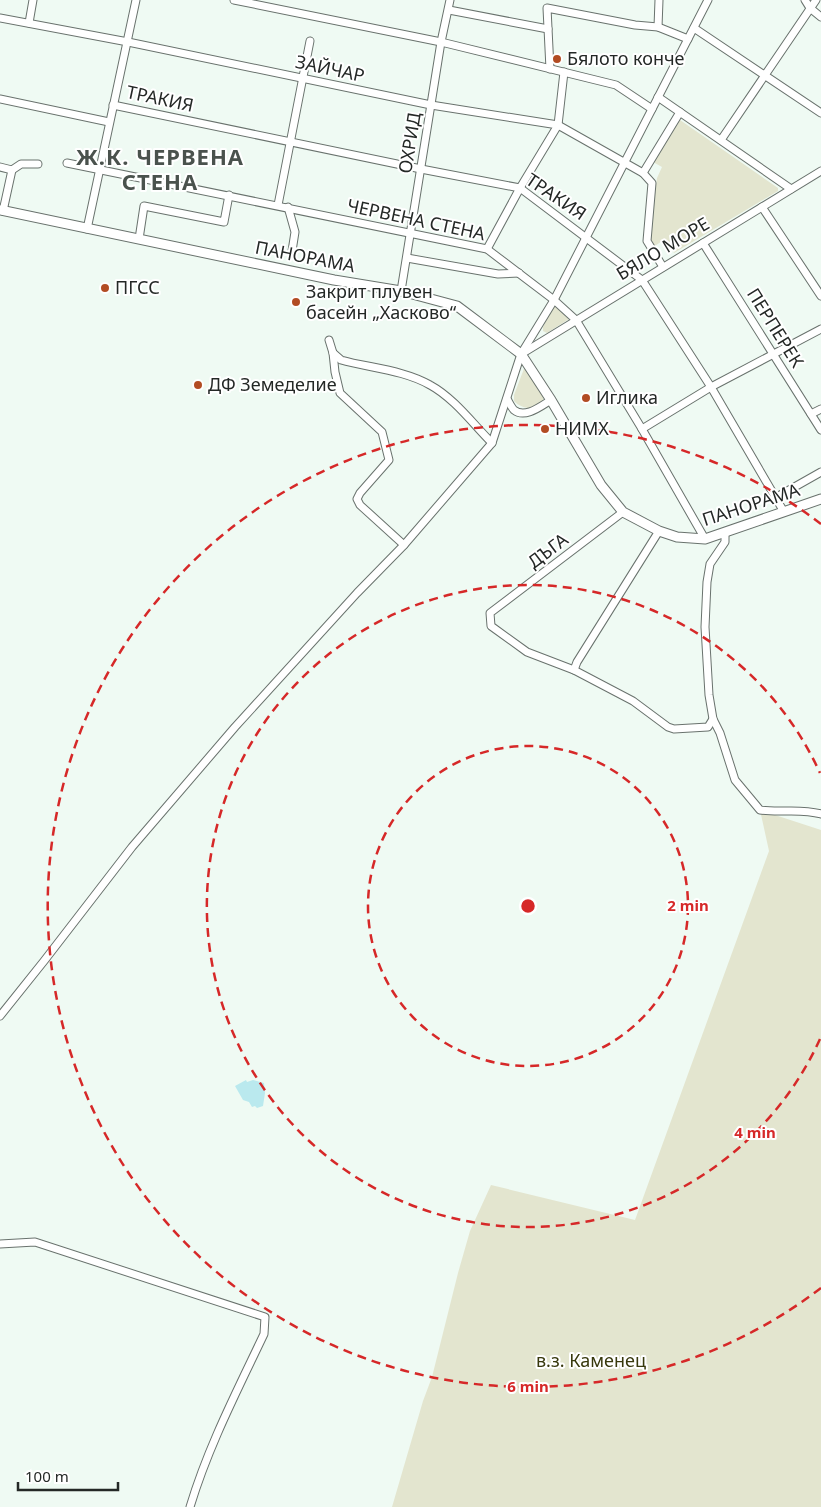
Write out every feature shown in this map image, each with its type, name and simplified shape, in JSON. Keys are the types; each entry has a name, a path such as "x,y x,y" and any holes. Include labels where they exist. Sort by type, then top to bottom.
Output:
{"street":[{"path":"30,23 33,0"},
{"path":"87,228 136,0"},
{"path":"234,0 441,42 616,85 652,109"},
{"name":"ОХРИД","path":"401,291 441,42 450,0"},
{"path":"658,27 659,0"},
{"path":"0,1016 132,847 234,727 357,593 404,545 492,443 521,354 554,300 708,0"},
{"path":"805,0 810,8 821,17"},
{"path":"721,140 816,0"},
{"path":"550,68 547,8 635,25 658,27 688,39"},
{"path":"449,10 548,30"},
{"name":"ЗАЙЧАР","path":"0,18 128,42 431,105 558,125 643,174"},
{"path":"694,28 820,111"},
{"path":"278,205 310,41"},
{"path":"487,249 520,188 558,125 564,72"},
{"path":"658,97 791,189"},
{"path":"0,99 109,122"},
{"name":"ТРАКИЯ","path":"113,105 421,170 520,188 587,236 642,280 710,387 784,512"},
{"path":"663,267 647,242 652,183 643,174 680,112"},
{"name":"ЧЕРВЕНА СТЕНА","path":"67,163 487,249 554,300 576,320 706,539"},
{"path":"2,211 12,170 21,164 38,164"},
{"path":"0,167 12,170"},
{"name":"БЯЛО МОРЕ","path":"521,354 821,171"},
{"path":"139,239 144,206 224,222 229,196"},
{"path":"762,207 821,296"},
{"path":"288,208 295,232 292,251"},
{"name":"ПАНОРАМА","path":"2,211 334,280 401,291 457,306 521,354 551,400 600,485 623,512 659,531 677,537 706,539 821,499"},
{"name":"ПЕРПЕРЕК","path":"703,243 821,430"},
{"path":"407,258 498,274 519,273"},
{"path":"642,429 710,387 821,329"},
{"path":"329,340 340,393 382,432 389,460 357,499 360,505 404,545"},
{"path":"333,353 341,360 409,376 431,385 448,398 492,443"},
{"path":"507,400 514,410 524,413 535,410 551,400"},
{"path":"811,414 821,409"},
{"path":"775,498 821,472"},
{"name":"ДЪГА","path":"574,670 528,652 491,626 490,614 623,512"},
{"path":"659,531 577,662 574,670 633,701 668,727 674,729 708,727 713,719"},
{"path":"724,533 725,542 710,564 706,597 706,657 713,719 720,733 735,780 760,810 779,812 803,810 821,814"},
{"path":"0,1244 35,1242 265,1317 264,1334 199,1477 190,1507"}],"green space":[{"path":"680,120 778,188 778,191 674,253 665,239 652,248 648,241 657,178 662,167 653,162"},
{"path":"556,305 569,319 547,333 543,331 543,327 553,306"},
{"path":"525,366 544,397 539,405 530,408 526,408 514,401 514,395"},
{"name":"в.з. Каменец","path":"760,810 821,830 821,1507 392,1507 423,1401 432,1377 470,1231 491,1185 635,1220 769,851"}],"water":[{"path":"246,1080 247,1082 253,1080 264,1083 263,1106 252,1107 249,1102 243,1100 235,1086"}],"place":[{"name":"Бялото конче","path":"557,59"},
{"name":"ПГСС","path":"105,288"},
{"name":"Закрит плувен басейн „Хасково“","path":"296,302"},
{"name":"ДФ Земеделие","path":"198,385"},
{"name":"Иглика","path":"586,398"},
{"name":"НИМХ","path":"545,429"}],"district":[{"name":"Ж.К. ЧЕРВЕНА СТЕНА","path":"160,170"}]}
